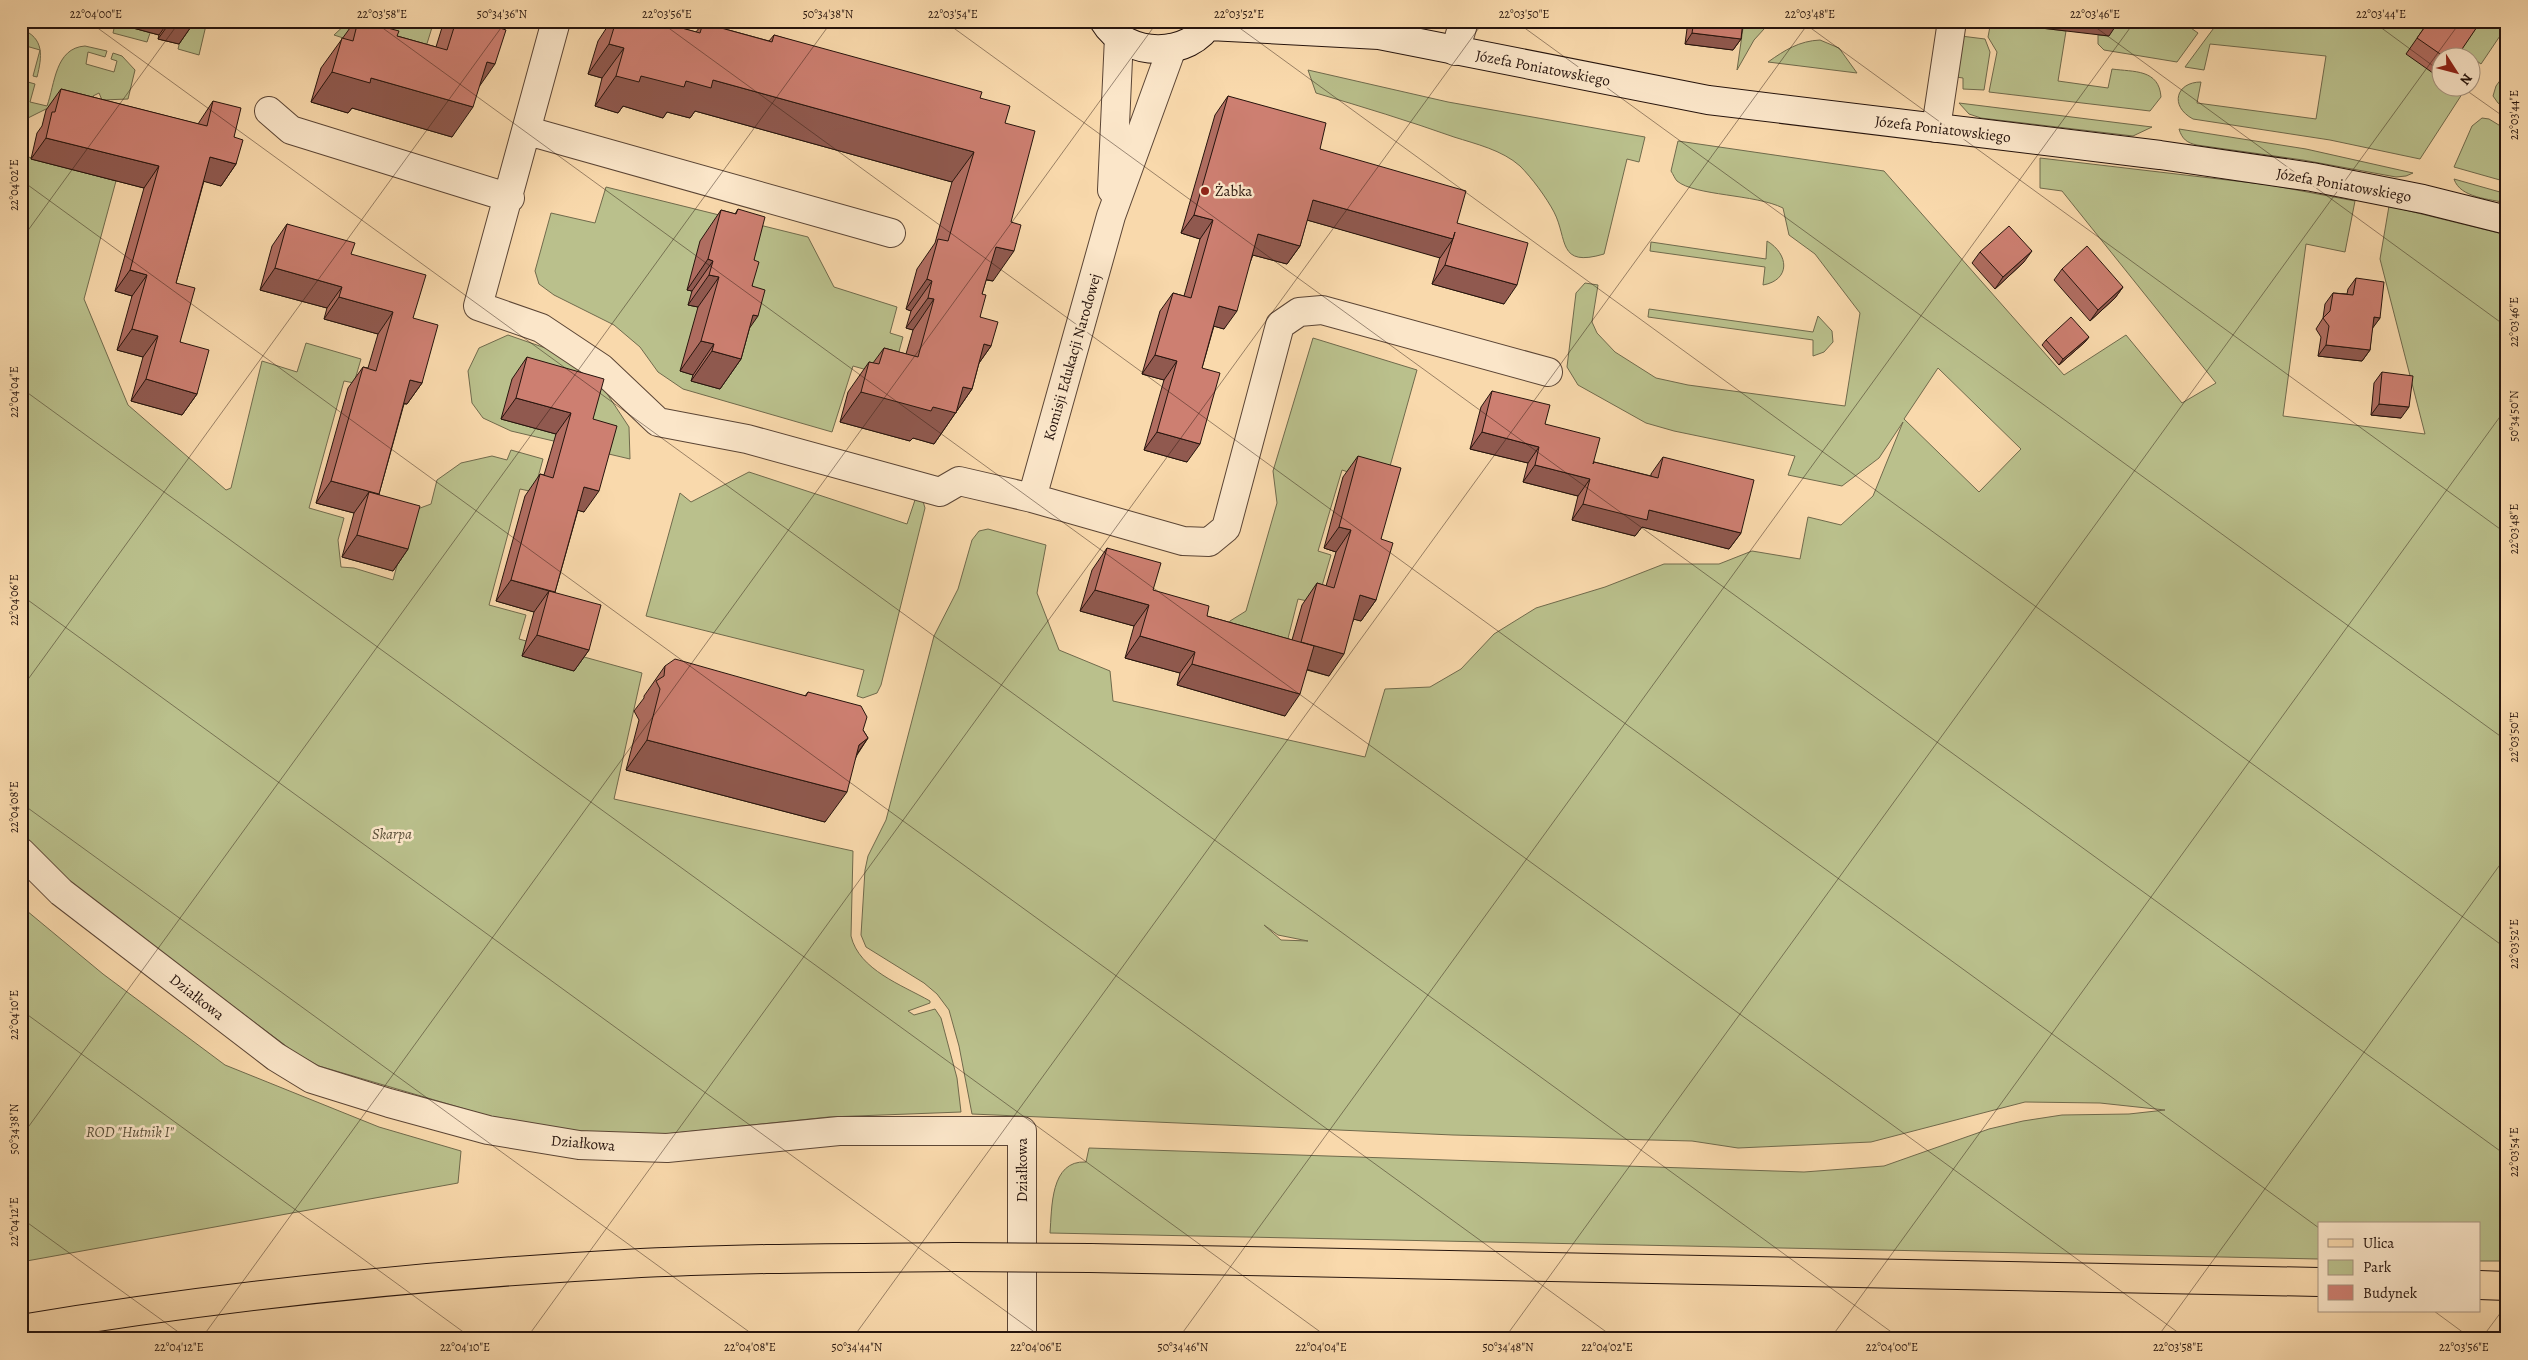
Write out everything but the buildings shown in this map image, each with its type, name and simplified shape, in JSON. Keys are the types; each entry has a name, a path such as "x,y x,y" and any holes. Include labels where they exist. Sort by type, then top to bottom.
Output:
{"main road":[{"path":"21,1329 288,1291 474,1274 627,1264 797,1258 1090,1258 2318,1282"},
{"path":"2480,1285 2507,1286"}],"street":[{"path":"556,21 510,198 478,306 541,328 601,368 658,422 747,440 940,492 959,481 1032,498 1183,541 1209,542 1226,528 1280,325 1300,312 1322,310 1548,372"},
{"name":"Józefa Poniatowskiego","path":"1344,21 1379,35"},
{"path":"1454,51 1464,21"},
{"path":"1936,128 1952,21"},
{"path":"1112,29 1138,46 1152,49 1172,48 1196,37 1210,23"},
{"name":"Józefa Poniatowskiego","path":"1210,23 1379,35 1708,100 2160,155 2312,177 2507,220"},
{"name":"Komisji Edukacji Narodowej","path":"1111,216 1112,29"},
{"name":"Komisji Edukacji Narodowej","path":"1032,498 1111,216 1172,48"},
{"path":"270,111 291,130 510,198"},
{"path":"528,131 891,233"},
{"name":"Działkowa","path":"21,852 61,892 276,1058 312,1079 389,1103 488,1130 578,1145 667,1148 839,1131 916,1129 1022,1131 1022,1339"}],"green space":[{"path":"103,21 135,21 133,28 151,30 147,42 113,33 115,24"},
{"path":"185,21 207,21 199,55 178,49"},
{"path":"349,21 434,21 421,63 334,35"},
{"path":"1744,21 1764,21 1764,29 1754,40 1737,70"},
{"path":"1991,21 2016,21 2016,25 2066,31 2058,81 2108,88 2112,69 2137,72 2156,81 2161,97 2150,111 1989,92 1997,52 1988,37"},
{"path":"2110,21 2181,21 2198,33 2177,62 2104,50 2098,44 2098,35 2109,36"},
{"path":"2219,21 2429,21 2433,48 2430,48 2430,98 2460,98 2420,159 2330,140 2193,119 2185,114 2178,102 2181,90 2192,83 2201,82 2197,103 2316,119 2326,56 2210,44 2204,70 2185,67"},
{"path":"2481,21 2497,21 2506,27 2481,64 2480,48 2462,48"},
{"path":"21,29 34,37 40,50 26,46 28,39 21,36"},
{"path":"1961,36 1985,39 1990,52 1984,90 1963,89 1963,78 1956,77"},
{"path":"1820,40 1839,48 1857,73 1768,62 1792,47 1805,42"},
{"path":"85,46 107,51 105,57 88,52 86,64 114,72 117,61 111,59 113,53 122,56 135,70 128,99 102,100 99,93 93,96 96,102 46,109 26,119 21,110 21,80 35,84 30,102 47,106 62,60 75,48"},
{"path":"40,50 40,62 37,77 33,76"},
{"path":"1308,70 1448,102 1645,137 1639,162 1627,159 1604,254 1578,257 1571,254 1564,241 1554,212 1547,200 1529,176 1513,160 1480,145 1316,93"},
{"path":"2507,71 2507,109 2498,103 2493,96 2496,86"},
{"path":"1959,103 2152,127 2133,136 1981,118 1969,114"},
{"path":"2482,118 2489,119 2507,130 2507,182 2454,167 2472,126"},
{"path":"2179,129 2306,149 2413,173 2396,177 2303,160 2197,145 2185,140"},
{"path":"1678,141 1884,171 2064,375 2126,335 2182,403 2216,383 2062,191 2040,188 2040,158 2270,185 2355,201 2345,252 2306,244 2283,416 2425,434 2380,259 2389,206 2507,235 2507,1261 2480,1261 2480,1222 2318,1222 2318,1259 1050,1233 1051,1211 1055,1187 1059,1177 1065,1169 1074,1163 1086,1162 1089,1148 1804,1172 1884,1166 1989,1129 2023,1121 2062,1115 2129,1114 2165,1110 2100,1103 2025,1102 1871,1142 1738,1148 1692,1141 1453,1135 972,1114 959,1046 949,1010 937,994 924,983 866,947 861,935 865,870 868,856 886,820 934,636 958,589 972,540 979,531 988,529 1046,545 1037,593 1059,650 1110,671 1113,701 1365,757 1385,689 1430,687 1461,669 1494,634 1536,608 1605,587 1664,564 1719,564 1752,551 1800,559 1808,517 1841,525 1873,496 1903,422 1879,458 1842,486 1788,475 1795,456 1674,431 1646,423 1578,385 1567,367 1576,293 1585,283 1598,285 1592,322 1597,333 1615,352 1656,378 1688,385 1845,406 1860,313 1815,254 1789,235 1783,208 1757,200 1697,190 1677,181 1671,171","holes":["1938,368 2021,449 1979,492 1904,419","1264,925 1278,935 1308,941 1281,940"]},
{"name":"Skarpa","path":"21,155 116,181 84,299 128,405 226,490 231,488 262,361 297,372 306,343 361,359 354,383 344,381 309,508 344,518 338,540 341,567 354,568 393,580 412,511 431,504 437,480 461,463 492,456 507,460 511,450 543,459 534,492 520,489 489,605 526,615 519,639 642,673 614,799 853,851 851,936 856,948 872,967 930,1001 930,1003 908,1011 914,1015 935,1009 941,1018 957,1078 961,1112 829,1117 665,1134 566,1130 499,1119 319,1066 294,1052 76,888 21,833"},
{"path":"2454,179 2507,194 2507,203 2469,194 2457,185"},
{"path":"606,187 808,237 834,287 897,307 890,333 903,337 892,377 853,366 832,432 683,389 658,372 640,347 614,325 554,295 539,284 535,271 551,213 595,223"},
{"path":"1767,241 1780,253 1784,266 1779,278 1763,285 1765,267 1650,251 1651,242 1766,259"},
{"path":"1649,309 1813,332 1818,316 1832,331 1833,342 1824,352 1813,356 1813,340 1648,317"},
{"path":"508,335 554,351 600,383 629,427 630,459 511,431 483,418 472,403 468,371 479,348"},
{"path":"1313,338 1417,370 1385,484 1342,470 1318,551 1331,555 1317,603 1298,599 1283,658 1224,643 1230,621 1246,611 1277,503 1273,471"},
{"path":"749,472 907,524 917,494 922,498 925,508 881,685 877,693 863,698 857,696 864,670 646,616 680,493 691,502"},
{"name":"ROD \"Hutnik I\"","path":"21,906 103,974 225,1065 379,1127 461,1151 458,1183 21,1262"}],"place":[{"name":"Żabka","path":"1205,191"}]}
